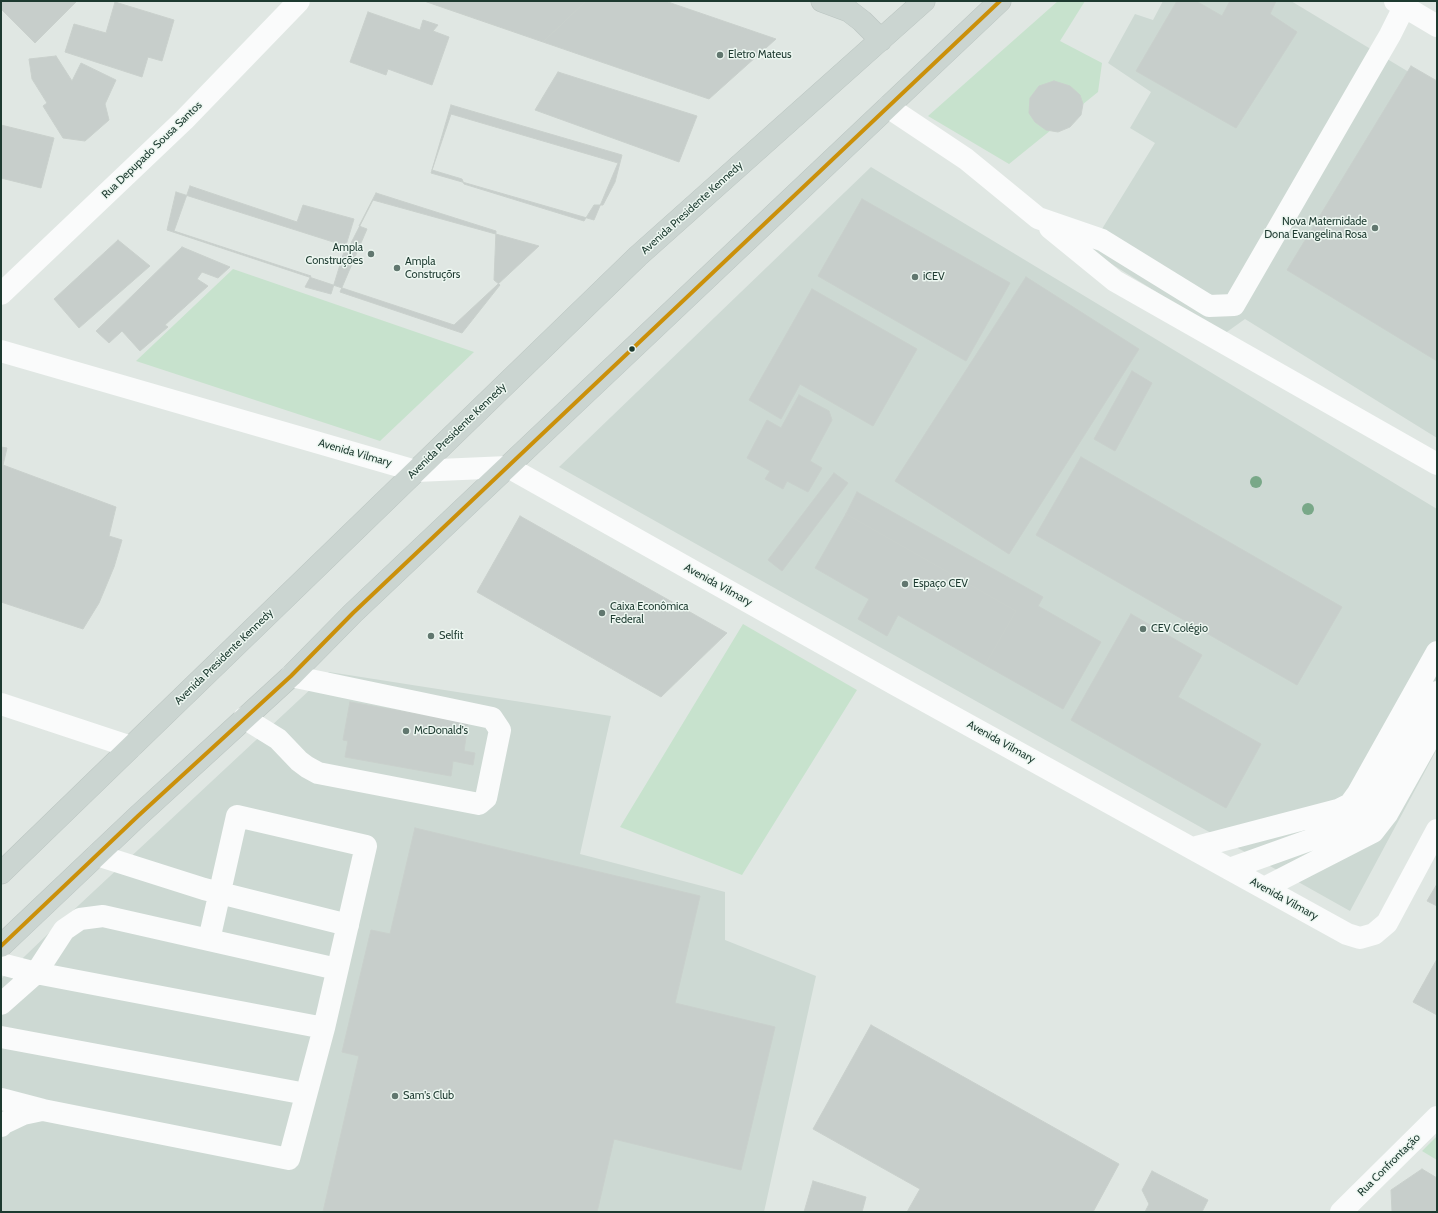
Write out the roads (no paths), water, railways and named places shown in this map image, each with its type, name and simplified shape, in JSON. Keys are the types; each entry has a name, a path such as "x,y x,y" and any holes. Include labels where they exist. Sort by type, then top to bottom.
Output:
{"main road":[{"path":"822,1 849,11 862,20 882,40"},
{"name":"Avenida Presidente Kennedy","path":"1,873 638,256 924,1"},
{"path":"1,946 244,718 291,676 353,613 1000,1"}],"street":[{"name":"Rua Depupado Sousa Santos","path":"1,294 184,120 299,1"},
{"path":"1038,218 1102,240 1208,306 1234,305 1390,35 1399,4 1437,26"},
{"path":"888,107 966,159 1115,281 1437,464"},
{"name":"Avenida Vilmary","path":"1,351 416,471 508,467 896,685 1354,936 1360,938 1374,934 1387,923 1437,830"},
{"path":"1192,848 1338,810 1350,804 1358,793 1437,652"},
{"path":"244,718 278,739 307,768 318,773 479,804 486,798 500,730 492,718 291,676"},
{"path":"1230,869 1349,826 1363,818 1374,806 1437,692"},
{"path":"1,704 131,747"},
{"path":"1264,888 1373,832 1387,814 1437,725"},
{"path":"1,1099 43,1110 289,1159 324,1028 366,846 237,816 221,894 209,940"},
{"path":"97,855 221,894 348,925"},
{"path":"1,1004 36,973 64,930 80,919 103,916 338,969"},
{"path":"1,964 36,973 324,1028"},
{"path":"1,1037 306,1094"},
{"path":"1,1126 4,1123 24,1114 43,1110"},
{"name":"Rua Confrontação","path":"1341,1212 1437,1117"}],"place":[{"name":"Eletro Mateus","path":"720,55"},
{"name":"Nova Maternidade Dona Evangelina Rosa","path":"1375,228"},
{"name":"Ampla Construções","path":"371,254"},
{"name":"Ampla Construçõrs","path":"397,268"},
{"name":"iCEV","path":"915,277"},
{"name":"Espaço CEV","path":"905,584"},
{"name":"Caixa Econômica Federal","path":"602,613"},
{"name":"CEV Colégio","path":"1143,629"},
{"name":"Selfit","path":"431,636"},
{"name":"McDonald's","path":"406,731"},
{"name":"Sam's Club","path":"395,1096"}]}
